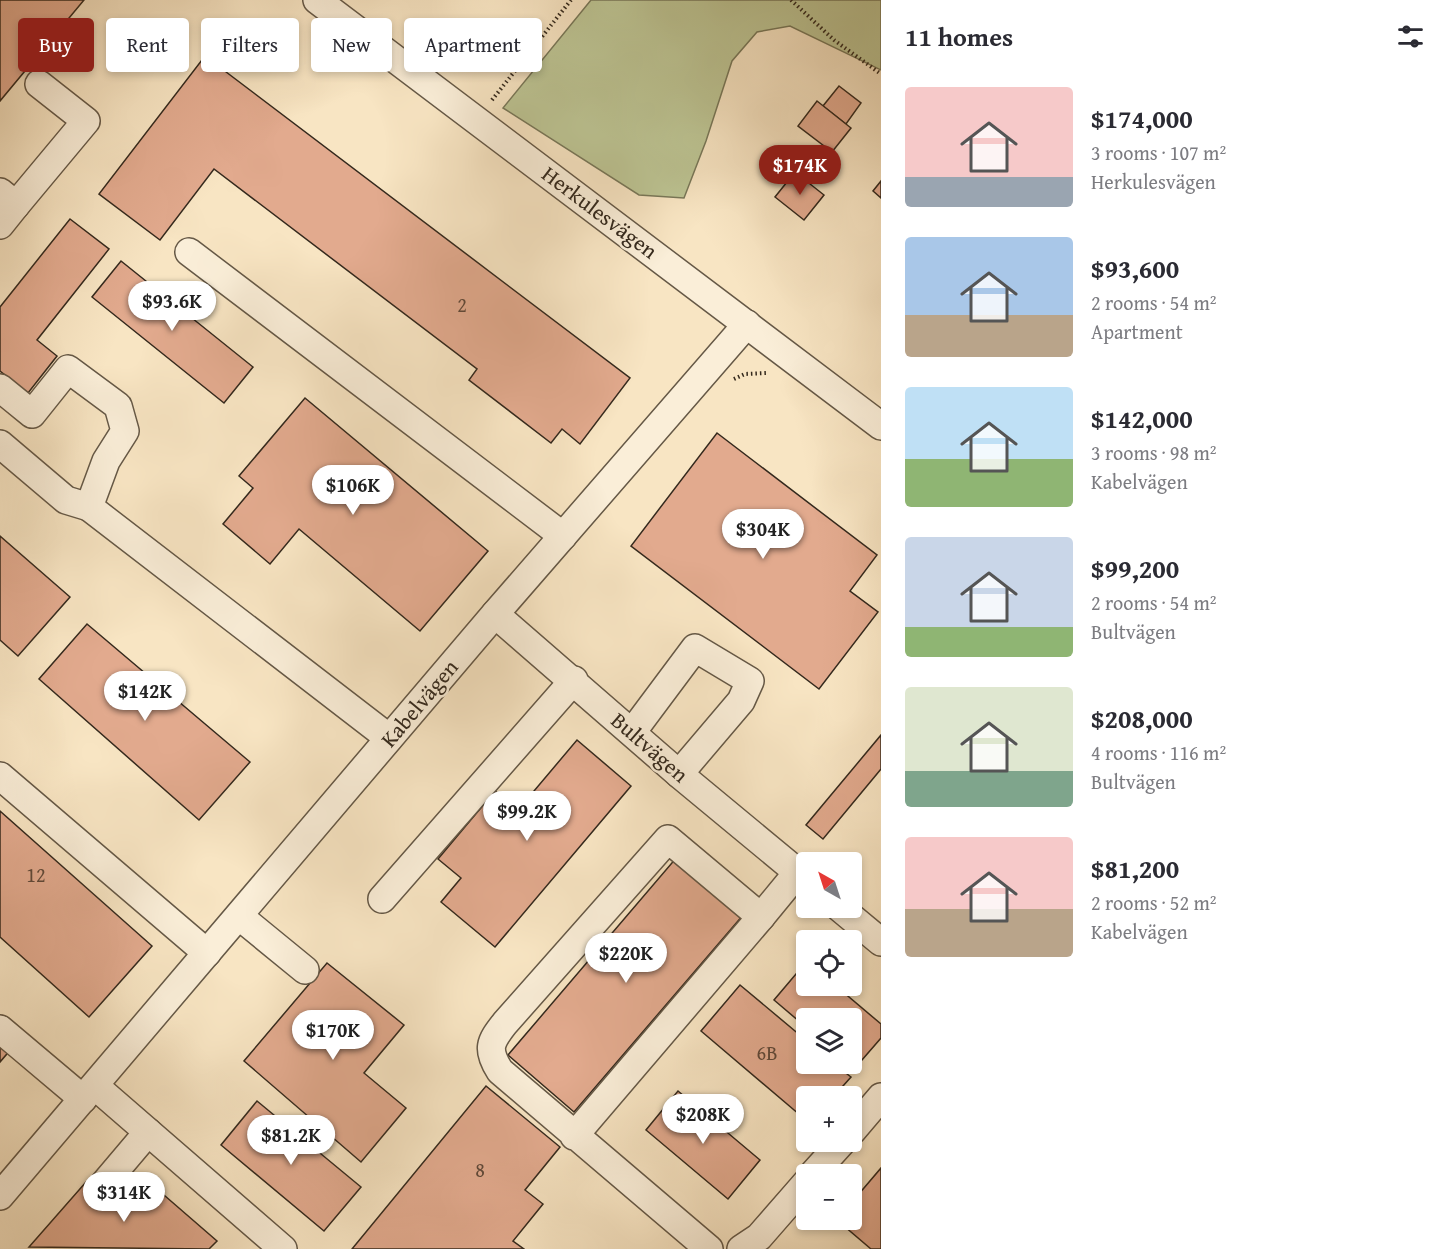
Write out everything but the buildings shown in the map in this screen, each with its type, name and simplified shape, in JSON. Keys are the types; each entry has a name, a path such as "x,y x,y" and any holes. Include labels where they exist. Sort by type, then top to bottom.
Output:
{"street":[{"name":"Herkulesvägen","path":"317,0 881,426"},
{"path":"5,208 86,121 39,84"},
{"path":"189,252 563,536"},
{"name":"Kabelvägen","path":"0,1196 495,614 747,324"},
{"path":"0,388 32,414 68,369 118,406 125,431 106,461 89,507"},
{"path":"0,444 66,500 89,507 389,738"},
{"name":"Bultvägen","path":"495,614 633,731 679,774 796,870"},
{"path":"633,731 695,648 750,681 741,700 679,774"},
{"path":"382,899 574,680"},
{"path":"0,776 207,953"},
{"path":"709,1249 500,1071 491,1057 492,1039 668,839 761,917"},
{"path":"574,1136 761,917 796,883"},
{"path":"238,916 305,970"},
{"path":"852,918 881,942"},
{"path":"0,1029 148,1132 283,1249"},
{"path":"862,1120 881,1098"},
{"path":"104,1184 148,1132"},
{"path":"822,1164 833,1152"},
{"path":"741,1249 759,1237 796,1195"}],"path":[{"path":"492,100 571,0"},
{"path":"791,0 834,40 881,74"},
{"path":"732,380 745,374 760,372 772,374"}],"green space":[{"path":"591,0 881,0 881,70 790,26 757,32 732,61 706,141 684,198 639,195 503,108 532,72 542,72 542,60"}]}
